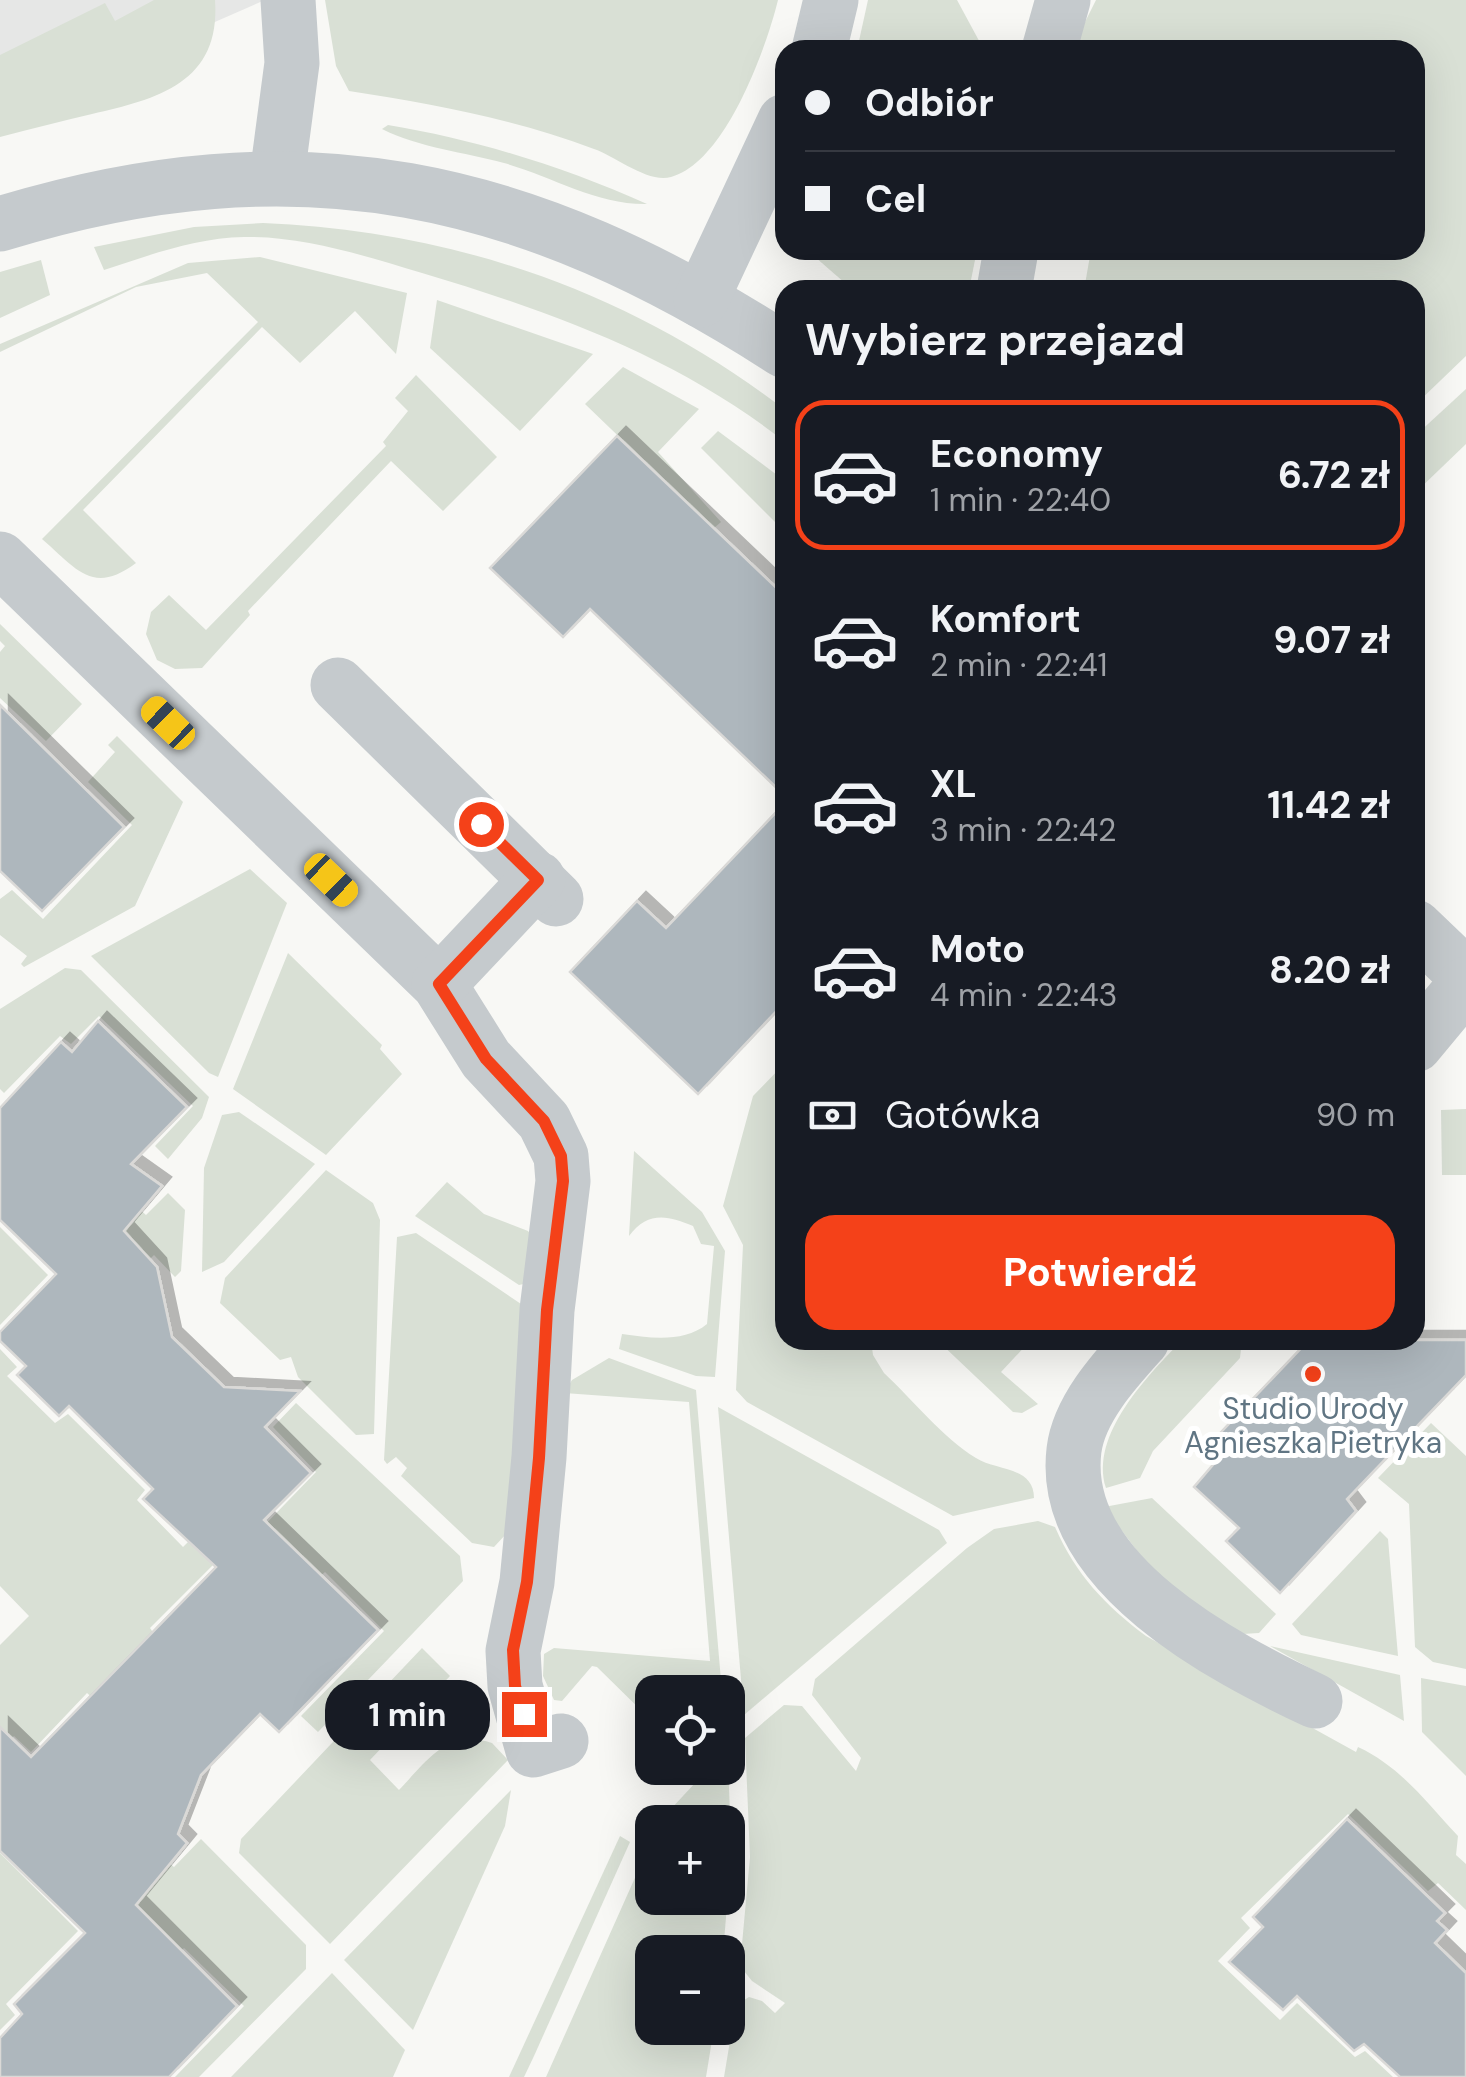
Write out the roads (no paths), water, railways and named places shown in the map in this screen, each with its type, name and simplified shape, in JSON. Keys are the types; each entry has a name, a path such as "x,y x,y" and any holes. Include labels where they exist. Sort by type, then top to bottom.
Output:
{"street":[{"path":"277,176 292,63 288,0"},
{"path":"821,40 830,0"},
{"path":"1052,40 1063,0"},
{"path":"702,300 775,143"},
{"path":"0,224 178,182 277,176 388,186 502,212 658,274 775,345"},
{"path":"0,559 439,984 486,1059 544,1121 561,1156 563,1181 547,1310 527,1582 513,1650 515,1686 534,1750 562,1741"},
{"path":"338,684 547,889 439,984"},
{"path":"1425,937 1466,976"},
{"path":"1425,1033 1466,984"},
{"path":"1135,1350 1082,1424 1074,1474 1088,1521 1136,1591 1163,1614 1240,1666 1314,1701"}],"place":[{"name":"Studio Urody Agnieszka Pietryka","path":"1313,1374"}]}
